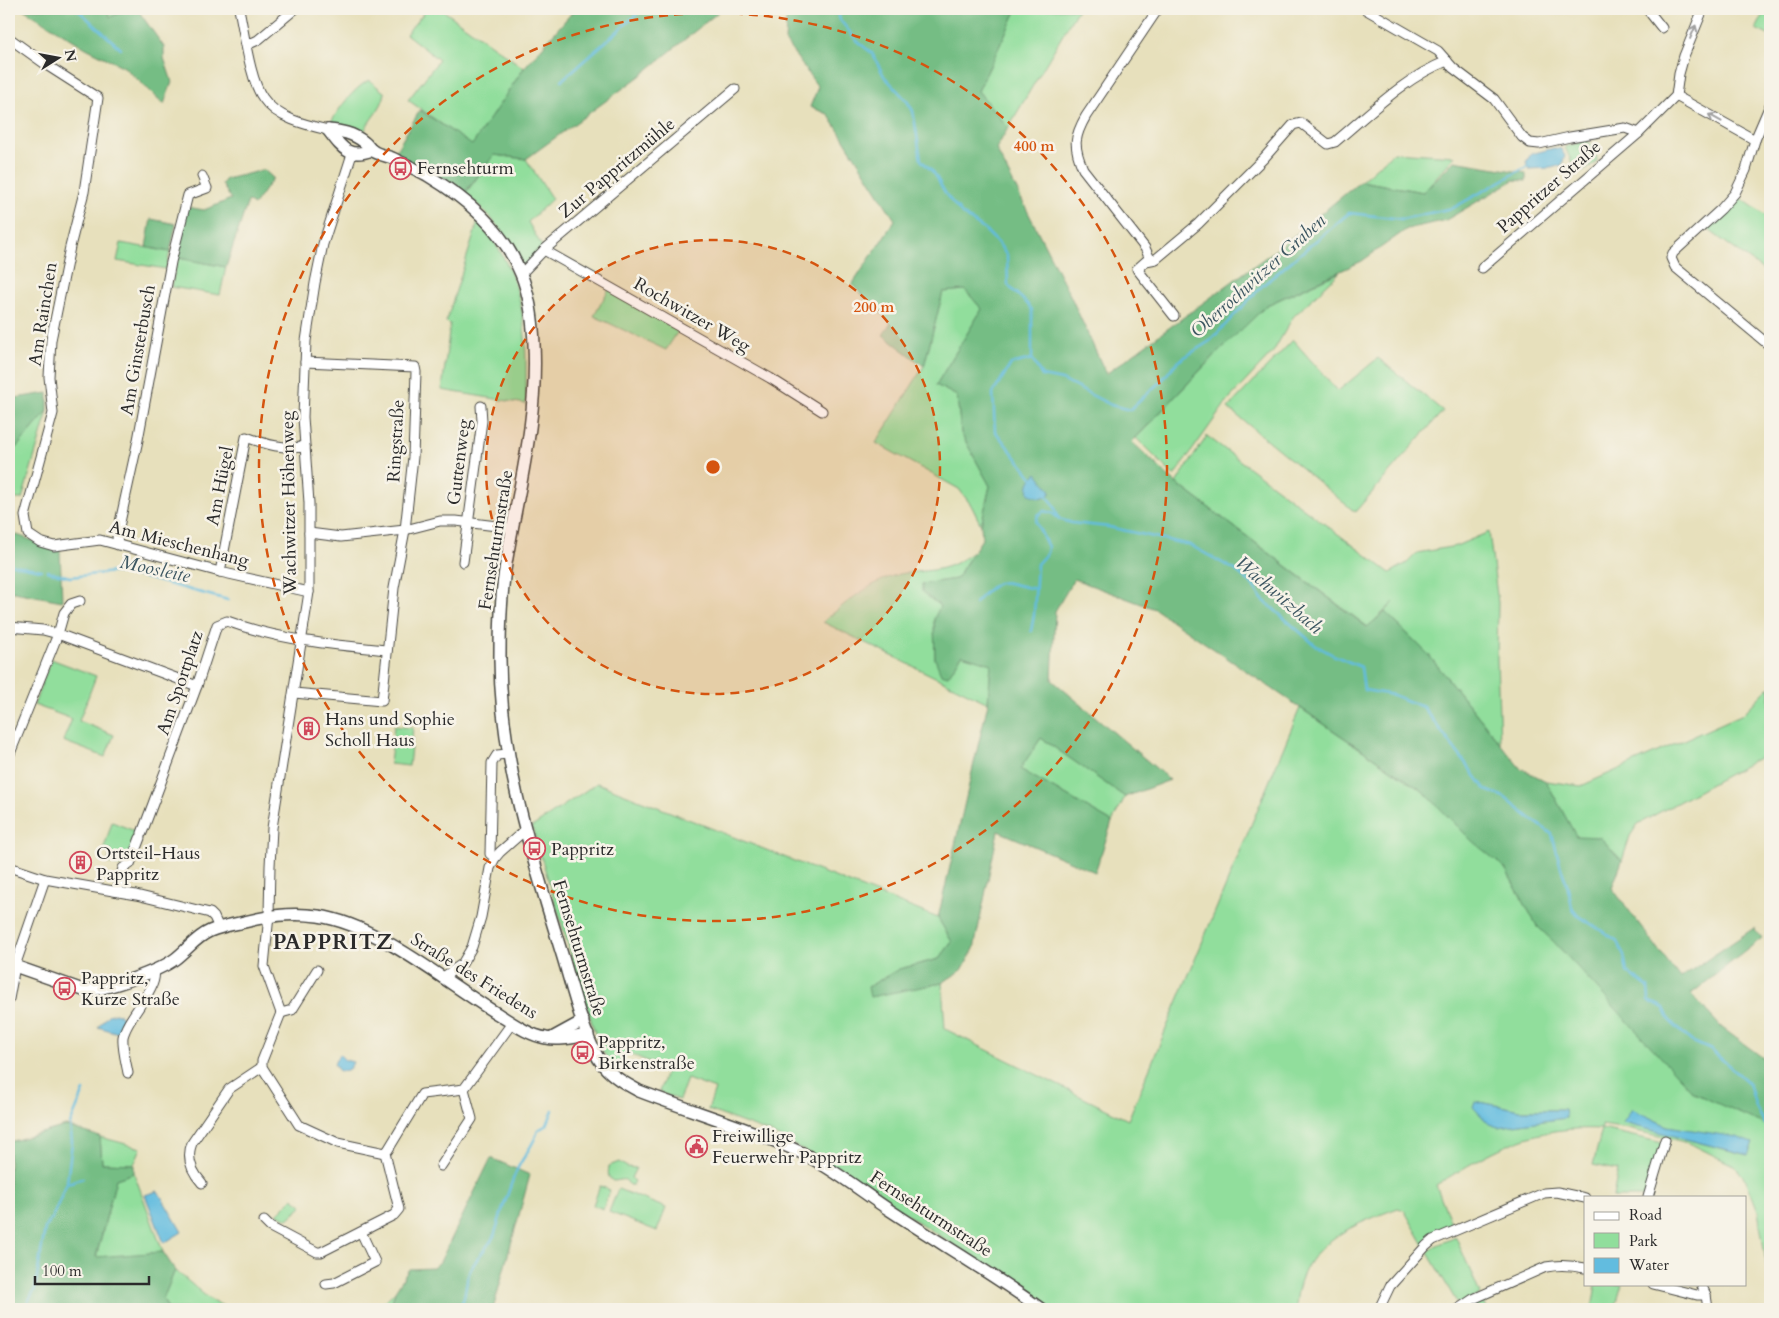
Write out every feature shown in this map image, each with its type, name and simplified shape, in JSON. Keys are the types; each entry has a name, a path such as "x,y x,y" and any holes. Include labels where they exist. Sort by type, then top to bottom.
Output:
{"street":[{"path":"239,9 254,77 262,98 275,110 290,119 328,130 342,148 352,154 360,154 372,150"},
{"path":"247,44 258,40 295,9"},
{"path":"1150,259 1145,248 1083,169 1077,156 1075,142 1078,130 1086,116 1158,9"},
{"path":"1365,9 1438,52 1453,68 1494,99 1522,137 1530,143 1539,144 1625,128 1639,133"},
{"path":"1647,9 1662,28"},
{"path":"1703,9 1684,56 1676,96 1755,140"},
{"name":"Am Rainchen","path":"9,38 98,98 84,192 70,247 52,340 49,377 53,413 24,516 28,534"},
{"path":"1174,316 1137,269 1150,259 1156,259 1198,224 1264,158 1293,125 1301,123 1328,144 1336,142 1410,80 1428,68 1447,61"},
{"name":"Zur Pappritzmühle","path":"521,274 544,250 736,89"},
{"name":"Pappritzer Straße","path":"1482,268 1639,133 1676,96"},
{"path":"1770,105 1755,140 1746,170 1735,193 1673,253 1671,258 1675,267 1770,346"},
{"name":"Fernsehturmstraße","path":"328,130 347,132 364,141 372,150 419,171 461,197 481,214 510,250 521,274 529,299 533,326 534,404 505,572 500,654 502,700 508,754 525,830 583,1021 601,1062 610,1073 623,1083 647,1094 755,1133 804,1155 980,1267 1040,1309"},
{"name":"Wachwitzer Höhenweg","path":"281,1013 264,966 269,915 272,828 309,592 309,503 303,418 308,321 323,244 352,154"},
{"name":"Am Ginsterbusch","path":"118,545 117,536 138,440 175,240 188,195 207,188 202,176"},
{"name":"Rochwitzer Weg","path":"544,250 770,378 822,411"},
{"name":"Ringstraße","path":"305,362 414,367 416,372 413,457 405,530"},
{"name":"Guttenweg","path":"463,562 482,422 481,406"},
{"name":"Am Hügel","path":"220,572 246,437 269,446 289,449 305,447"},
{"name":"Guttenweg","path":"405,530 440,521 468,522 513,528"},
{"path":"294,693 382,702 394,588 405,530 341,536 309,533"},
{"name":"Am Mieschenhang","path":"28,534 40,542 54,546 93,540 118,545 220,572 309,592"},
{"path":"295,589 307,610"},
{"path":"9,756 67,608 71,604 80,601"},
{"name":"Am Sportplatz","path":"117,892 123,868 130,864 197,686 217,625 226,621 247,628 301,640 387,650"},
{"path":"9,627 43,630 58,634 197,686"},
{"path":"495,858 490,854 492,763 497,755 508,754"},
{"path":"442,978 462,964 472,947 482,917 490,868 495,858 525,830"},
{"path":"9,867 45,880 117,892 210,913 219,928"},
{"path":"9,999 12,965 45,880"},
{"name":"Straße des Friedens","path":"12,965 88,990 103,988 154,970 174,960 201,936 219,928 269,915 319,916 350,925 386,942 476,1001 533,1034 552,1038 588,1035"},
{"path":"128,1072 123,1040 125,1030 152,985 155,974 154,970"},
{"path":"317,970 292,1010 281,1013 262,1061 262,1067 299,1125 338,1143 385,1152"},
{"path":"552,1038 583,1021"},
{"path":"385,1152 422,1094 464,1089 512,1023"},
{"path":"202,1183 195,1175 188,1152 192,1143 229,1089 262,1067"},
{"path":"441,1166 472,1119 464,1089"},
{"path":"1648,1196 1665,1140"},
{"path":"264,1221 270,1227 317,1252 321,1252 394,1215 398,1209 385,1152"},
{"path":"1379,1309 1390,1286 1426,1246 1434,1240 1544,1193 1557,1192 1584,1198"},
{"path":"326,1284 334,1283 376,1262 361,1232"},
{"path":"1458,1309 1473,1299 1546,1267 1571,1265 1584,1268"},
{"path":"1662,1286 1706,1295"},
{"path":"1702,1286 1706,1295 1708,1309"}],"green space":[{"path":"23,9 107,9 110,17 130,9 137,9 164,47 164,58 172,82 164,104 124,67 86,48"},
{"path":"107,9 130,9 110,17"},
{"path":"427,9 441,9 524,68 472,146 408,100 439,60 406,34"},
{"path":"575,9 722,9 640,76 526,159 494,155 464,194 440,177 394,154 420,110 472,145 524,68"},
{"path":"787,9 1017,9 978,91 1008,128 996,149 1071,297 1106,374 1285,243 1361,181 1423,192 1454,161 1526,173 1526,181 1514,180 1446,220 1407,229 1362,261 1267,305 1209,361 1132,442 1176,483 1367,627 1385,612 1427,653 1520,768 1546,781 1576,836 1600,837 1622,861 1612,888 1680,978 1754,928 1762,938 1691,994 1721,1027 1770,1063 1770,1127 1694,1093 1537,926 1505,868 1472,841 1424,792 1155,609 1074,579 1055,611 1052,680 1170,780 1125,797 1041,738 1020,769 1112,822 1095,872 998,831 974,949 962,970 942,983 870,997 868,987 899,969 939,959 952,942 938,918 988,703 991,664 962,655 948,676 941,674 935,659 934,619 940,606 922,592 922,584 956,579 982,539 981,525 990,486 961,433 957,396 936,385 982,309 965,290 943,292 924,366 883,335 891,323 852,285 895,220 828,114 810,107 818,87 785,41"},
{"path":"1017,9 1078,9 1008,128 978,91"},
{"path":"1764,14 1770,17 1770,36 1756,29"},
{"path":"369,80 385,93 381,105 363,135 331,127 330,124 347,99 357,88"},
{"path":"1587,140 1595,150 1597,160 1595,164 1577,174 1565,147"},
{"path":"1394,152 1455,156 1423,192 1361,181"},
{"path":"494,155 526,159 552,199 528,222 544,250 523,268 512,247 491,218 465,194"},
{"path":"264,170 273,178 254,205 248,201 226,267 174,257 187,207 204,210 231,199 222,184 226,179"},
{"path":"1738,196 1770,219 1770,275 1706,228"},
{"path":"151,219 176,224 170,252 146,247"},
{"path":"478,222 493,240 506,262 520,301 525,340 526,404 442,390 450,324 446,322"},
{"path":"121,243 170,252 166,269 117,261"},
{"path":"178,258 226,267 220,295 171,287"},
{"path":"1340,272 1293,317 1273,352 1228,400 1174,476 1136,438 1235,334 1267,305"},
{"path":"610,287 680,328 666,350 594,316"},
{"path":"965,290 982,309 936,385 957,396 961,433 990,486 981,525 971,505 959,489 876,443 924,366 943,292"},
{"path":"1293,340 1338,391 1378,358 1443,411 1355,512 1228,408"},
{"path":"48,393 48,411 9,456 9,399"},
{"path":"48,411 22,499 9,499 9,456"},
{"path":"1207,436 1390,573 1407,563 1417,553 1456,546 1489,532 1498,603 1497,659 1500,743 1427,653 1385,612 1394,602 1368,627 1176,483"},
{"path":"9,535 17,535 60,550 62,601 9,591"},
{"path":"973,552 956,579 922,584 941,606 934,619 935,659 948,676 962,655 991,663 988,703 823,622 872,585 904,573 946,567 957,563"},
{"path":"51,659 96,676 79,721 114,735 105,757 63,741 72,719 34,705"},
{"path":"1770,686 1770,752 1638,824 1630,836 1622,861 1600,837 1576,837 1546,781 1581,786 1743,714"},
{"path":"1300,708 1424,792 1505,868 1537,926 1770,1127 1770,1290 1758,1211 1746,1180 1735,1166 1689,1143 1602,1125 1602,1129 1563,1130 1526,1138 1486,1155 1436,1185 1453,1228 1424,1245 1404,1210 1398,1208 1344,1232 1316,1254 1306,1269 1299,1287 1296,1309 1047,1309 1018,1287 829,1164 771,1133 708,1110 715,1089 687,1079 679,1100 659,1092 667,1069 625,1052 618,1072 611,1066 598,1043 532,827 597,783 938,918 952,942 939,959 899,969 868,987 875,995 942,983 945,1029 1128,1120","holes":["1475,1101 1520,1110 1565,1110 1566,1118 1498,1127","1633,1110 1667,1126 1753,1143 1747,1155 1624,1123"]},
{"path":"394,726 413,728 409,766 390,764"},
{"path":"1041,738 1125,797 1112,822 1020,769"},
{"path":"112,822 140,833 129,859 120,866 108,863 111,850 104,848"},
{"path":"66,1126 100,1137 102,1163 134,1164 134,1173 116,1179 96,1257 163,1252 175,1270 163,1299 168,1309 9,1309 9,1142"},
{"path":"1602,1129 1663,1143 1645,1196 1613,1196 1618,1170 1593,1165"},
{"path":"100,1137 141,1148 134,1164 102,1163"},
{"path":"491,1158 530,1175 493,1309 390,1309 395,1291 409,1269 433,1268 440,1262"},
{"path":"619,1162 627,1167 636,1168 631,1178 635,1181 633,1185 629,1185 624,1180 613,1181 609,1178 609,1166"},
{"path":"134,1173 163,1252 96,1258 116,1179"},
{"path":"600,1186 610,1190 603,1209 593,1205"},
{"path":"618,1189 666,1208 657,1231 609,1212"},
{"path":"293,1198 303,1206 288,1219 277,1214"},
{"path":"1456,1237 1480,1294 1459,1306 1428,1253 1435,1246"},
{"path":"175,1270 208,1298 229,1309 168,1309 163,1299"},
{"path":"1596,1286 1621,1286 1615,1309 1592,1309"},
{"path":"395,1291 390,1309 372,1309 384,1302"},
{"path":"1482,1299 1486,1309 1464,1309"}],"water":[{"path":"1554,148 1561,149 1565,156 1562,165 1551,168 1529,169 1526,162 1531,154"},
{"path":"1037,473 1051,491 1049,495 1041,498 1029,494 1028,488"},
{"path":"119,1014 122,1018 118,1033 98,1027 108,1015"},
{"path":"339,1054 345,1060 353,1062 348,1070 339,1071 334,1064"},
{"path":"1475,1101 1520,1110 1565,1110 1566,1118 1498,1127 1489,1124 1473,1107"},
{"path":"1632,1109 1667,1126 1736,1137 1753,1143 1748,1155 1623,1123"},
{"path":"158,1191 182,1232 164,1243 145,1195"}],"waterway":[{"path":"77,9 121,49"},
{"path":"562,80 643,9"},
{"name":"Wachwitzbach","path":"837,9 840,20 858,42 872,53 884,76 907,101 913,111 921,160 934,173 947,196 962,214 985,230 999,244 1007,256 1008,285 1032,310 1032,359 1011,364 993,393 995,431 1035,481"},
{"name":"Oberrochwitzer Graben","path":"1032,359 1042,376 1062,380 1111,405 1130,410 1163,379 1177,362 1210,341 1263,285 1349,213 1402,219 1453,208 1528,166"},
{"name":"Wachwitzbach","path":"1046,495 1053,503 1059,519 1072,523 1109,527 1190,545 1235,570 1252,584 1262,599 1315,645 1361,667 1364,690 1393,695 1423,707 1486,790 1504,797 1552,834 1572,907 1577,915 1616,940 1624,955 1627,972 1648,987 1649,1001 1664,1008 1670,1021 1691,1041 1711,1050 1749,1083 1756,1107 1765,1124 1770,1127"},
{"path":"1031,631 1034,615 1037,564 1047,553 1048,547 1036,522 1038,515 1044,511 1052,513 1057,517"},
{"name":"Moosleite","path":"9,564 41,570"},
{"name":"Moosleite","path":"47,571 70,577 114,572 142,577 228,600"},
{"path":"975,603 991,587 1002,582 1036,589"},
{"path":"24,1309 35,1289 45,1228 52,1218 67,1183 72,1142 70,1124 84,1091"},
{"path":"458,1309 464,1298 470,1270 494,1236 519,1167 538,1130 547,1125 553,1110"},
{"path":"68,1183 83,1178"}],"place":[{"name":"Fernsehturm","path":"401,168"},
{"name":"Hans und Sophie Scholl Haus","path":"309,729"},
{"name":"Pappritz","path":"535,849"},
{"name":"Ortsteil-Haus Pappritz","path":"80,863"},
{"name":"Pappritz, Kurze Straße","path":"65,988"},
{"name":"Pappritz, Birkenstraße","path":"582,1052"},
{"name":"Freiwillige Feuerwehr Pappritz","path":"696,1146"}],"district":[{"name":"PAPPRITZ","path":"333,942"}]}
